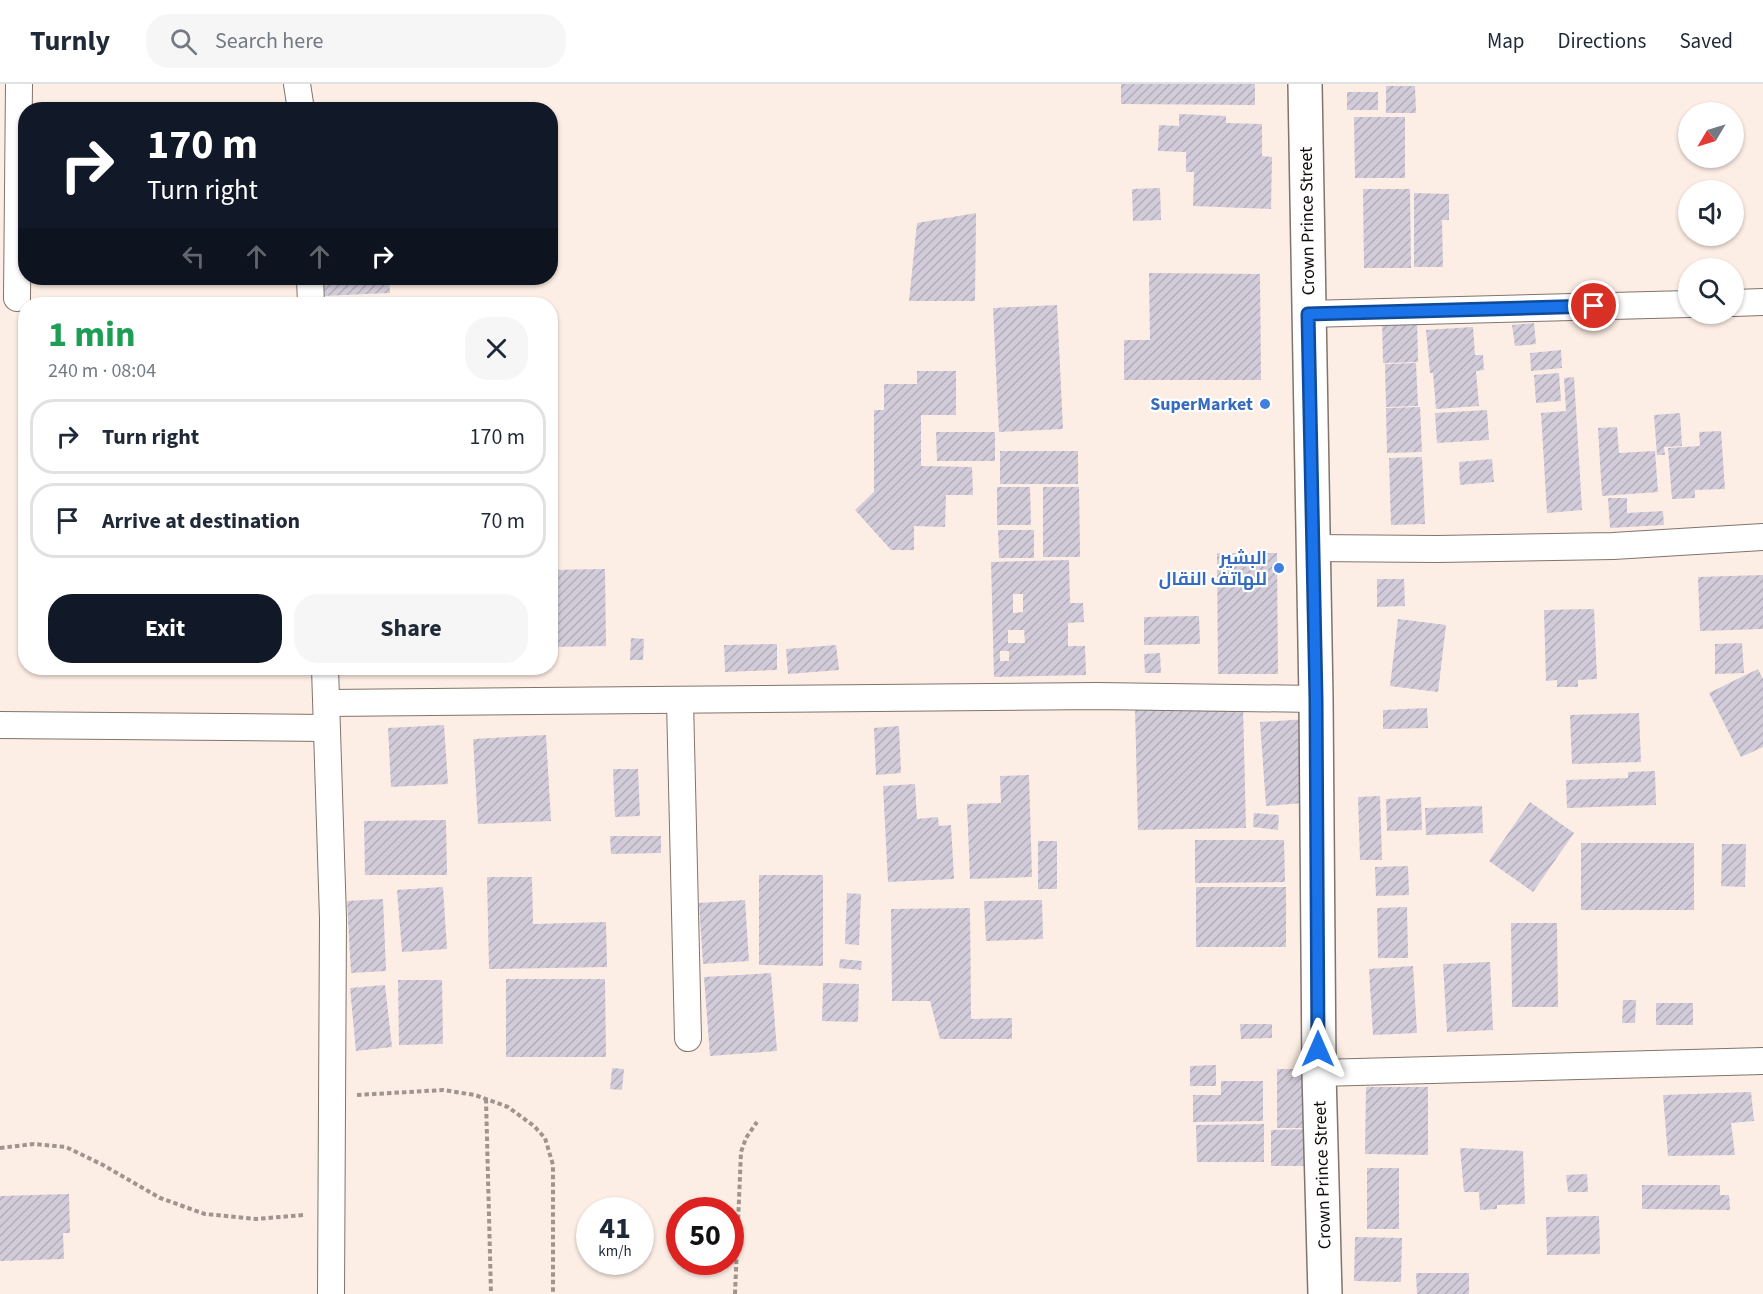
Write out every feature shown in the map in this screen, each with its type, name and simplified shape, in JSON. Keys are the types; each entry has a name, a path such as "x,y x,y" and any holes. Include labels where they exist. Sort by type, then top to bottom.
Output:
{"main road":[{"name":"Crown Prince Street","path":"1305,84 1316,699 1319,1073 1325,1294"}],"street":[{"path":"19,84 19,102"},
{"path":"297,84 300,102"},
{"path":"17,298 18,191"},
{"path":"1744,303 1763,302"},
{"path":"1308,314 1678,304"},
{"path":"1312,548 1601,547 1763,537"},
{"path":"325,675 333,918 331,1294"},
{"path":"0,725 680,701 1096,696 1316,699"},
{"path":"680,701 688,1038"},
{"path":"1319,1073 1763,1061"}],"path":[{"path":"333,1097 443,1090 486,1099 508,1107 534,1126 545,1138 553,1165 553,1294"},
{"path":"486,1099 491,1294"},
{"path":"735,1294 741,1152 746,1138 757,1122"},
{"path":"0,1148 34,1144 66,1147 103,1165 160,1198 205,1214 256,1219 332,1213"}],"building":[{"path":"1121,84 1255,84 1255,105 1121,104"},
{"path":"1386,86 1415,86 1416,113 1386,113"},
{"path":"1347,92 1378,92 1378,110 1347,110"},
{"path":"1179,114 1226,116 1226,123 1262,124 1262,156 1272,157 1271,209 1193,206 1194,172 1186,172 1186,152 1158,151 1159,125 1179,126"},
{"path":"1354,117 1405,117 1405,178 1355,178"},
{"path":"1160,188 1161,220 1133,221 1132,189"},
{"path":"1363,189 1410,189 1411,268 1364,268"},
{"path":"1414,193 1449,194 1449,220 1442,220 1443,267 1414,267"},
{"path":"976,213 975,301 909,301 917,223"},
{"path":"1149,273 1260,274 1261,380 1124,380 1124,340 1150,340"},
{"path":"321,285 389,285 390,293 322,296"},
{"path":"1057,305 1063,429 999,432 993,308"},
{"path":"1417,315 1418,362 1383,363 1382,316"},
{"path":"1534,323 1536,344 1515,346 1512,325"},
{"path":"1473,327 1475,355 1483,355 1484,370 1476,371 1479,406 1436,409 1426,330"},
{"path":"1561,350 1562,368 1531,371 1530,353"},
{"path":"1416,363 1418,406 1386,407 1385,364"},
{"path":"917,371 956,371 956,415 921,415 921,466 972,467 973,495 946,495 945,527 914,526 914,550 891,550 855,510 874,492 874,410 884,410 884,384 917,384"},
{"path":"1559,373 1561,401 1536,403 1534,375"},
{"path":"1574,377 1582,510 1547,513 1541,413 1566,411 1564,378"},
{"path":"1420,407 1422,452 1387,453 1386,408"},
{"path":"1487,410 1489,440 1437,443 1435,413"},
{"path":"1680,413 1682,446 1664,447 1665,455 1657,455 1654,415"},
{"path":"1617,427 1619,453 1655,451 1658,492 1602,496 1598,428"},
{"path":"1721,431 1725,489 1695,490 1695,498 1672,499 1668,448 1700,446 1699,432"},
{"path":"936,432 995,432 995,461 937,461"},
{"path":"1000,451 1078,451 1078,484 1000,484"},
{"path":"1422,457 1425,524 1391,525 1389,458"},
{"path":"1492,459 1494,482 1460,485 1459,462"},
{"path":"997,487 1030,487 1031,525 997,525"},
{"path":"1043,487 1079,487 1080,557 1043,557"},
{"path":"1608,498 1627,498 1627,513 1663,511 1664,525 1610,528"},
{"path":"998,530 1034,530 1034,558 999,558"},
{"path":"1217,553 1277,553 1278,674 1218,674"},
{"path":"1069,560 1070,603 1083,603 1084,622 1068,623 1068,646 1085,646 1086,675 994,677 991,562","holes":["1013,594 1023,594 1023,612 1013,613","1008,630 1024,630 1025,643 1008,643","1000,651 1009,651 1009,661 1000,661"]},
{"path":"605,569 606,646 558,647 558,570"},
{"path":"1763,575 1763,629 1700,631 1698,577"},
{"path":"1377,579 1404,579 1405,606 1377,607"},
{"path":"1594,609 1597,679 1578,680 1578,687 1557,687 1557,680 1546,681 1544,610"},
{"path":"1199,616 1200,644 1144,645 1144,617"},
{"path":"1398,619 1446,625 1438,692 1390,686"},
{"path":"631,638 644,639 643,660 630,660"},
{"path":"1742,643 1744,673 1715,674 1715,644"},
{"path":"777,644 777,670 725,672 724,645"},
{"path":"836,645 839,670 788,674 786,649"},
{"path":"1160,653 1161,673 1145,673 1144,654"},
{"path":"1758,669 1763,679 1763,747 1741,757 1709,693"},
{"path":"1243,705 1246,828 1138,830 1135,708"},
{"path":"1427,708 1428,728 1383,729 1383,710"},
{"path":"1639,713 1641,762 1572,764 1570,715"},
{"path":"1308,719 1315,802 1266,806 1260,722"},
{"path":"444,725 448,784 391,787 388,728"},
{"path":"899,726 901,773 876,775 874,728"},
{"path":"546,735 551,821 478,824 473,739"},
{"path":"613,769 638,769 640,816 615,817"},
{"path":"1655,771 1656,805 1567,808 1566,780 1628,778 1628,772"},
{"path":"1029,775 1032,877 970,879 967,804 1001,803 1000,776"},
{"path":"915,784 917,819 938,817 939,826 951,825 954,879 888,882 883,786"},
{"path":"1380,796 1382,860 1360,860 1358,797"},
{"path":"1421,797 1422,830 1387,831 1386,799"},
{"path":"1530,802 1574,833 1533,892 1489,861"},
{"path":"1482,806 1483,833 1426,835 1425,808"},
{"path":"1254,813 1279,815 1278,830 1253,827"},
{"path":"446,820 447,875 365,875 364,821"},
{"path":"610,836 661,836 661,853 611,854"},
{"path":"1195,840 1284,840 1285,882 1195,883"},
{"path":"1038,841 1057,841 1057,889 1038,889"},
{"path":"1581,843 1694,843 1694,910 1581,910"},
{"path":"1722,844 1746,844 1745,887 1721,886"},
{"path":"1408,866 1409,895 1376,896 1375,867"},
{"path":"759,875 823,875 823,966 759,965"},
{"path":"487,877 532,877 533,924 606,922 607,967 489,969"},
{"path":"443,887 447,949 402,952 397,890"},
{"path":"1196,887 1286,887 1286,947 1196,947"},
{"path":"847,893 861,894 859,945 845,944"},
{"path":"383,899 386,971 351,973 347,901"},
{"path":"745,900 749,961 703,964 699,903"},
{"path":"1042,900 1043,939 986,941 984,901"},
{"path":"1407,907 1408,958 1378,958 1377,908"},
{"path":"970,908 971,1019 1012,1018 1012,1039 940,1039 930,1001 892,1001 891,909"},
{"path":"1511,923 1557,923 1558,1007 1512,1007"},
{"path":"840,959 862,961 861,970 839,968"},
{"path":"1490,962 1493,1030 1447,1032 1443,964"},
{"path":"1413,966 1417,1033 1373,1035 1369,969"},
{"path":"771,973 777,1051 710,1056 704,977"},
{"path":"506,979 605,979 606,1057 506,1057"},
{"path":"398,980 442,980 443,1044 399,1045"},
{"path":"823,983 859,984 858,1022 822,1021"},
{"path":"385,985 392,1047 356,1051 350,988"},
{"path":"1623,1000 1636,1000 1635,1023 1622,1023"},
{"path":"1656,1003 1693,1003 1693,1025 1656,1025"},
{"path":"1240,1024 1272,1024 1272,1038 1241,1039"},
{"path":"1216,1065 1216,1086 1190,1086 1190,1066"},
{"path":"612,1068 624,1069 622,1090 610,1089"},
{"path":"1277,1069 1310,1069 1310,1128 1277,1128"},
{"path":"1221,1081 1263,1081 1263,1121 1193,1122 1193,1095 1221,1095"},
{"path":"1366,1087 1428,1087 1428,1155 1365,1154"},
{"path":"1751,1092 1754,1121 1731,1123 1735,1155 1668,1156 1663,1095"},
{"path":"1264,1124 1264,1162 1197,1162 1196,1125"},
{"path":"1308,1129 1309,1166 1271,1166 1271,1130"},
{"path":"1460,1148 1523,1151 1525,1204 1497,1205 1497,1209 1480,1210 1479,1192 1464,1192"},
{"path":"1367,1168 1399,1168 1399,1229 1367,1229"},
{"path":"1587,1174 1588,1192 1568,1192 1566,1175"},
{"path":"1642,1185 1720,1185 1720,1195 1729,1195 1730,1210 1642,1209"},
{"path":"69,1194 70,1233 63,1233 64,1259 0,1261 0,1196"},
{"path":"1599,1216 1600,1254 1547,1255 1546,1217"},
{"path":"1355,1237 1402,1238 1401,1282 1354,1281"},
{"path":"1416,1273 1469,1273 1469,1294 1417,1294"}],"place":[{"name":"SuperMarket","path":"1265,404"},
{"name":"البشير للهاتف النقال","path":"1279,568"}],"route":[{"path":"1318,1049 1316,699 1308,314 1594,306"}]}
